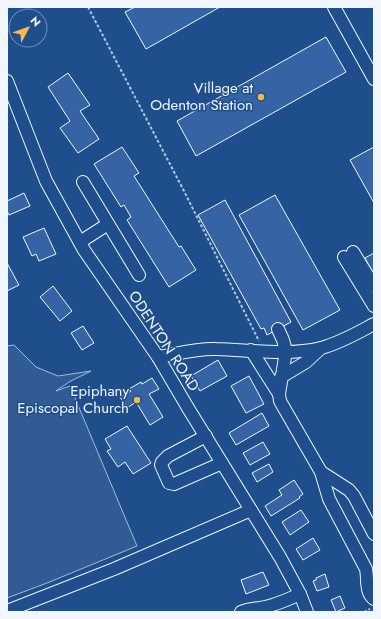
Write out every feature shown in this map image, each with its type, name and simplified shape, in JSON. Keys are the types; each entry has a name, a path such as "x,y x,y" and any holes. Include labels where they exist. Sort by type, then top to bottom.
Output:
{"street":[{"path":"334,7 374,79"},
{"name":"ODENTON ROAD","path":"7,81 46,181 80,242 158,357 280,557 300,594 307,612"},
{"path":"83,182 139,274"},
{"path":"80,242 108,224"},
{"path":"374,286 349,254 374,306"},
{"path":"158,357 214,349 255,346 286,351 322,348 374,324"},
{"path":"278,329 286,351 279,394"},
{"path":"255,346 279,394 285,411 321,472 330,499 366,569 368,589 371,597 374,599"},
{"path":"281,377 306,362 322,348"},
{"path":"206,436 168,456 162,462 169,483 174,484 222,463"},
{"path":"321,472 349,490 354,496 374,534"},
{"path":"7,611 114,569 251,510"},
{"path":"241,612 287,600 300,594"}],"path":[{"path":"88,7 184,191 255,346"}],"shaded area":[{"path":"14,345 36,367 58,376 91,371 69,382 56,391 70,386 137,546 7,598 7,346"}],"building":[{"path":"135,7 220,7 146,49 125,12"},
{"name":"Village at Odenton Station","path":"326,37 346,72 196,156 177,121"},
{"path":"68,73 90,105 80,111 99,139 78,153 60,128 70,121 48,87"},
{"path":"122,147 139,173 134,176 179,247 181,246 196,270 169,287 127,220 131,217 124,205 121,207 94,164"},
{"path":"374,147 374,203 350,160"},
{"path":"24,193 30,206 9,215 7,211 7,201"},
{"path":"275,195 340,310 303,330 239,215"},
{"path":"225,200 291,322 267,335 264,328 261,329 198,215"},
{"path":"44,228 56,254 39,261 36,254 32,256 23,237"},
{"path":"374,253 374,275 365,258"},
{"path":"7,263 19,285 7,291"},
{"path":"53,286 72,311 60,321 40,297"},
{"path":"83,326 94,343 82,350 71,333"},
{"path":"218,360 227,376 200,391 191,376"},
{"path":"249,376 264,404 246,413 231,386"},
{"name":"Epiphany Episcopal Church","path":"152,378 159,389 149,394 163,417 150,425 136,402 127,408 120,397 131,391 129,389"},
{"path":"262,413 269,426 236,445 229,433"},
{"path":"127,426 151,463 133,474 125,462 118,467 107,451 111,449 105,439"},
{"path":"263,442 270,454 250,465 243,453"},
{"path":"269,464 273,472 257,482 252,473"},
{"path":"294,480 303,494 299,497 300,498 271,516 265,506 282,495 279,490"},
{"path":"301,510 309,522 290,535 282,522"},
{"path":"313,538 320,550 303,560 296,549"},
{"path":"263,572 269,585 246,594 241,580"},
{"path":"325,574 329,587 317,591 313,581"},
{"path":"340,596 345,608 336,612 331,600"}],"place":[{"name":"Village at Odenton Station","path":"261,97"},
{"name":"Epiphany Episcopal Church","path":"137,400"}]}
